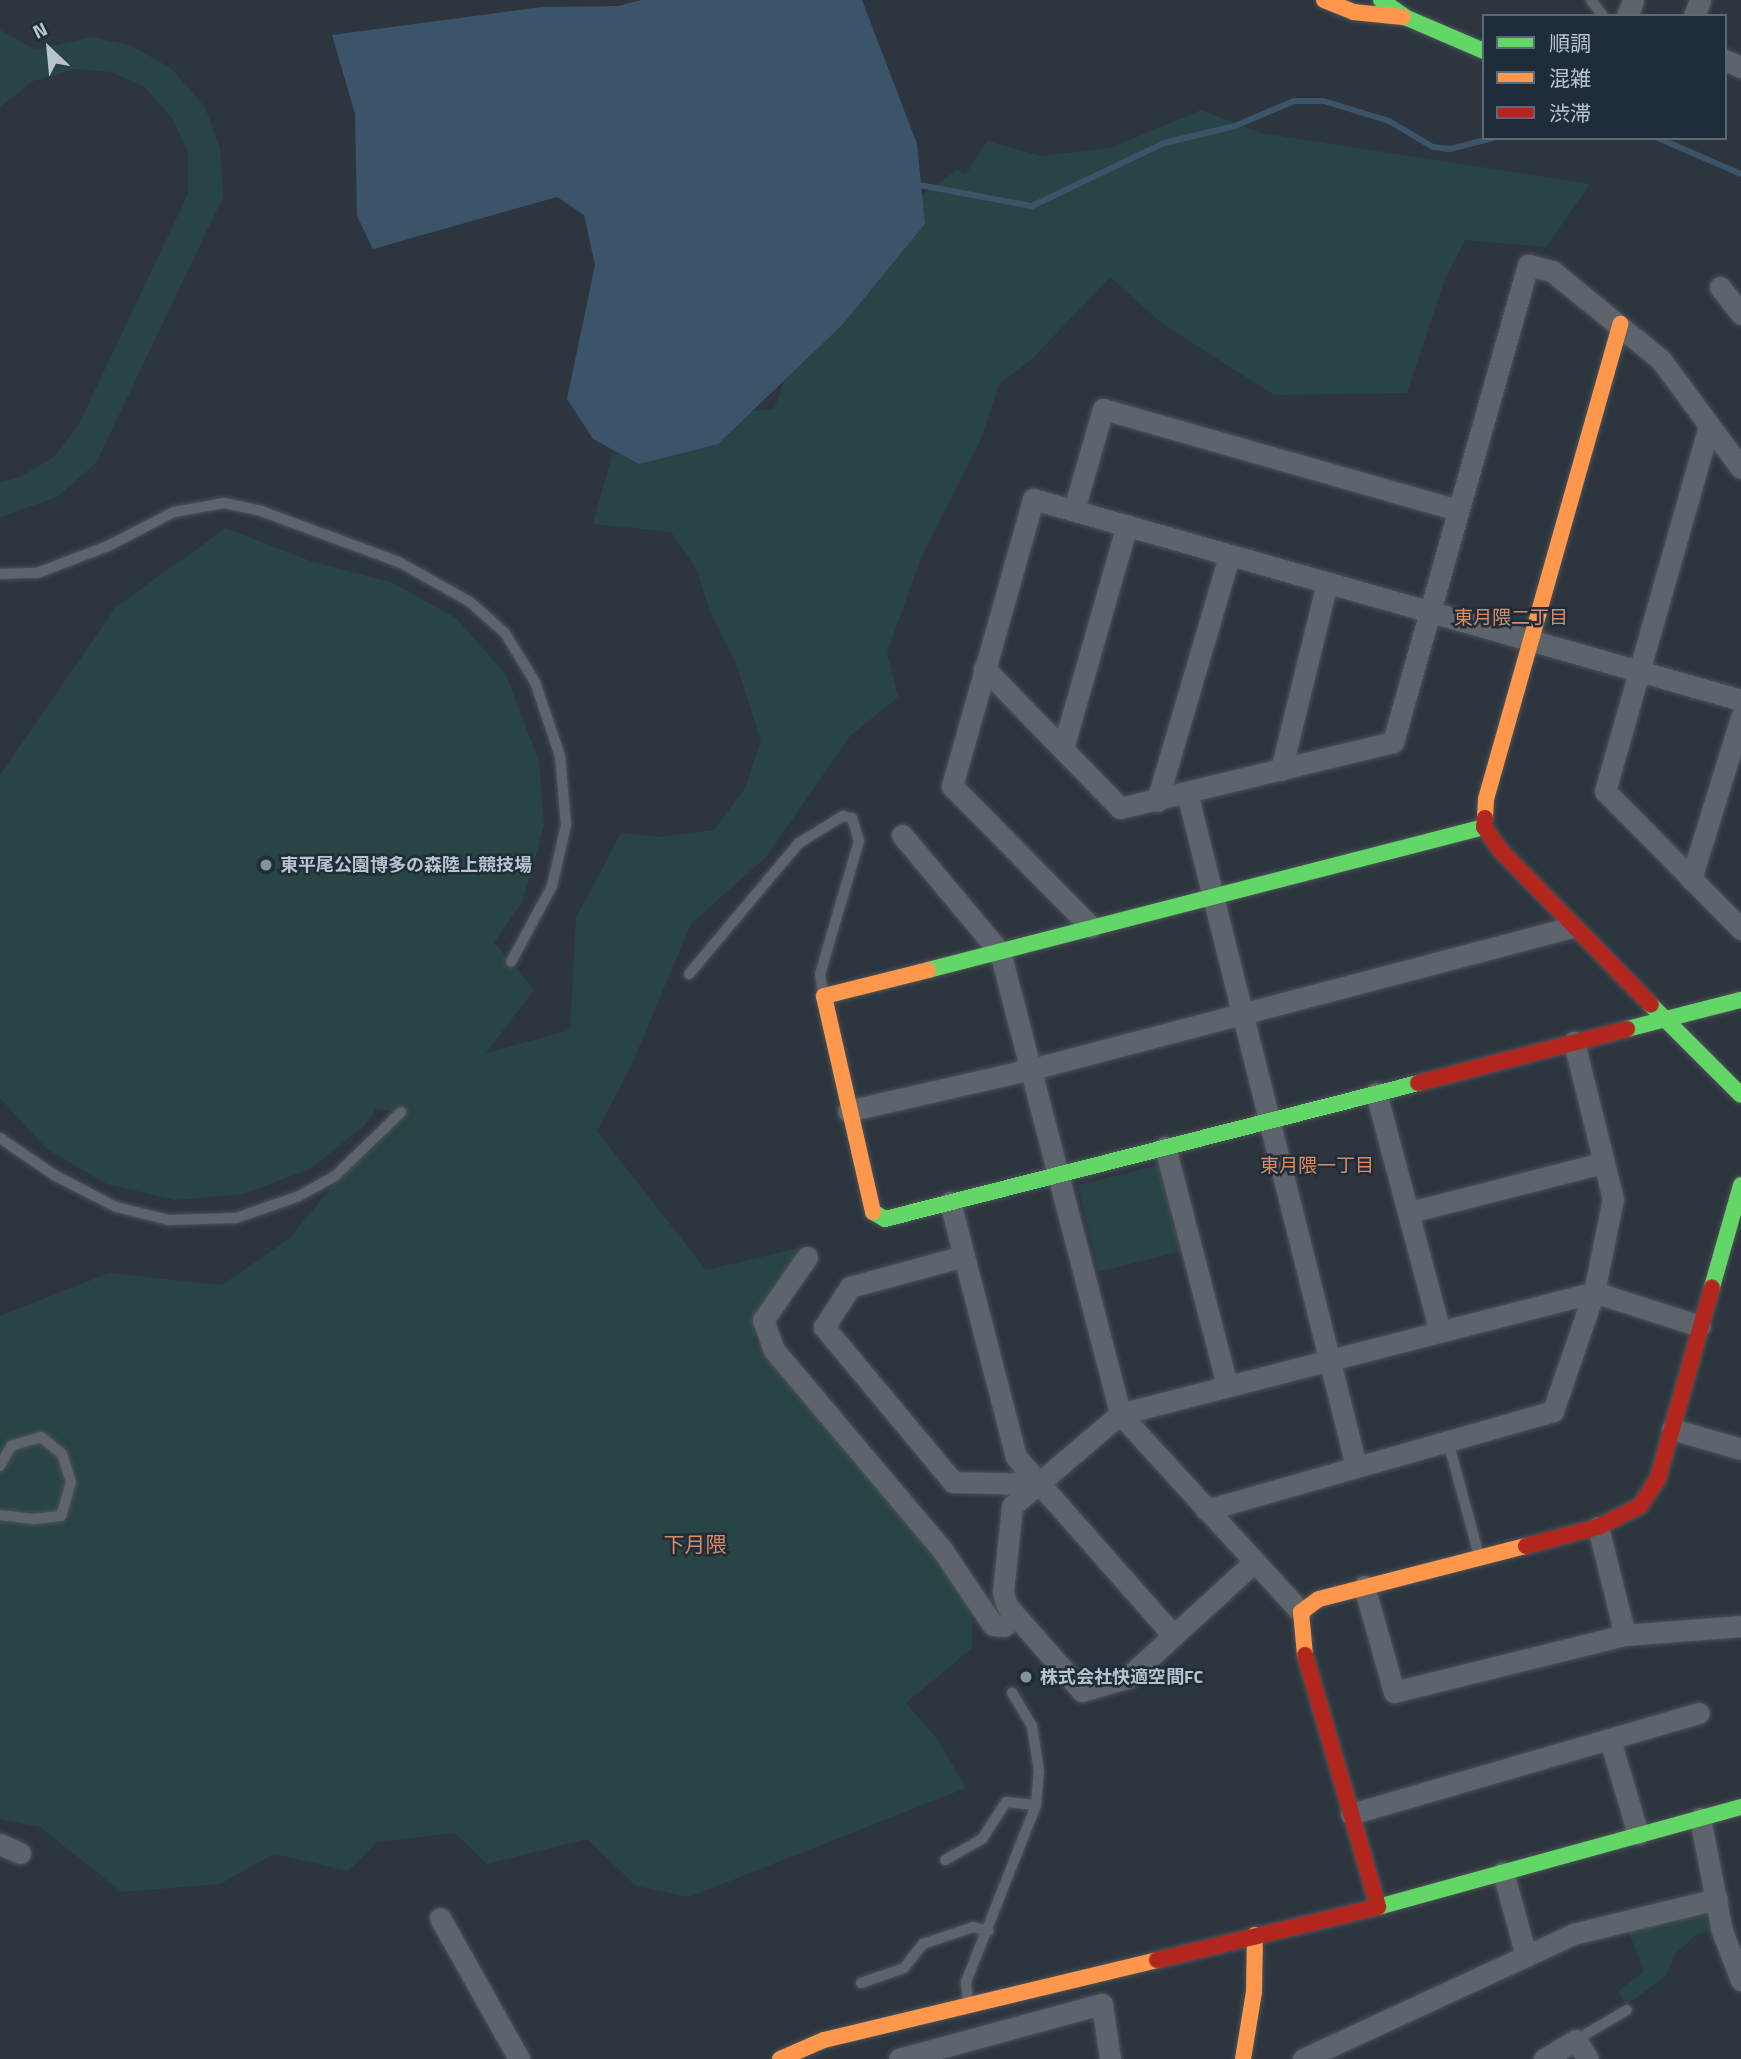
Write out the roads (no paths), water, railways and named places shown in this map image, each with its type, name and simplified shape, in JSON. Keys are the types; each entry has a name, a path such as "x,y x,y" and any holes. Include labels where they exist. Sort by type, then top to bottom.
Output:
{"street":[{"path":"1324,0 1353,12 1406,18"},
{"path":"1381,0 1406,18 1482,50"},
{"path":"1406,18 1416,0"},
{"path":"984,667 1121,808 1393,742 1528,265 1552,271 1661,360 1741,468"},
{"path":"1720,287 1741,314"},
{"path":"1620,324 1486,799 1484,827 1500,850 1661,1020 1741,1095"},
{"path":"1074,509 1103,410 1458,510"},
{"path":"1709,426 1605,790 1741,929"},
{"path":"1091,927 952,786 1033,499 1640,674 1741,700"},
{"path":"1063,748 1126,524"},
{"path":"1157,801 1229,556"},
{"path":"1281,770 1327,583"},
{"path":"1691,879 1741,717"},
{"path":"1186,793 1356,1466"},
{"path":"1484,827 1213,900 1091,927 824,996 873,1214 885,1219 1741,1000"},
{"path":"902,835 1000,952 1120,1414 1253,1563 1301,1612 1300,1636 1378,1907"},
{"path":"848,1111 1032,1069 1572,927"},
{"path":"1206,1510 1553,1411 1594,1292 1613,1199 1574,1042"},
{"path":"1376,1093 1440,1332"},
{"path":"1165,1147 1227,1385"},
{"path":"1410,1212 1602,1163"},
{"path":"1301,1612 1319,1599 1364,1586 1598,1527 1640,1506 1658,1478 1741,1185"},
{"path":"950,1202 1016,1457 1173,1635"},
{"path":"964,1256 850,1287 824,1327 953,1482 1038,1484"},
{"path":"807,1257 764,1320 774,1350 943,1551 993,1625 1004,1626 1015,1616"},
{"path":"1253,1563 1127,1678 1082,1691 1015,1616 1003,1592 1012,1506 1120,1414 1594,1292 1700,1326"},
{"path":"1672,1429 1741,1449"},
{"path":"1598,1527 1625,1635"},
{"path":"1364,1586 1394,1692 1625,1635 1741,1626"},
{"path":"1351,1814 1699,1713"},
{"path":"1610,1740 1638,1834"},
{"path":"780,2059 824,2040 1378,1907 1741,1807"},
{"path":"1700,1818 1717,1899 1731,1927 1741,1980"},
{"path":"0,1844 20,1853"},
{"path":"1503,1872 1526,1956"},
{"path":"1303,2059 1573,1934 1717,1899"},
{"path":"440,1918 519,2059"},
{"path":"1243,2059 1254,1992 1255,1935"},
{"path":"899,2059 1102,2004 1110,2059"},
{"path":"1544,2059 1576,2040 1588,2059"}],"lane":[{"path":"0,574 37,573 108,546 174,512 224,503 261,511 399,562 470,602 505,632 535,682 560,756 564,837 552,886 511,962"},
{"path":"689,974 799,843 843,816 852,818 859,841 820,974 824,996"},
{"path":"0,1138 54,1175 116,1207 169,1220 236,1218 299,1196 335,1176 401,1112"},
{"path":"0,1466 12,1446 41,1437 62,1454 71,1482 61,1516 33,1519 0,1515"},
{"path":"1448,1441 1479,1556"},
{"path":"968,2004 965,1982 988,1931 1036,1805 1039,1771 1032,1726 1012,1693"},
{"path":"945,1860 982,1839 1006,1802 1036,1805"},
{"path":"861,1983 904,1968 923,1944 973,1927 988,1931"},
{"path":"1576,2040 1627,2010"}],"water":[{"path":"641,0 862,0 917,144 925,224 842,325 718,444 639,464 593,439 567,399 595,265 584,215 557,197 373,249 357,216 355,114 332,35 542,7 619,6"}],"waterway":[{"path":"914,184 1032,206 1164,143 1235,126 1294,101 1324,101 1389,121 1433,147 1450,149 1485,140"},
{"path":"1663,140 1741,174"}],"place":[{"name":"東平尾公園博多の森陸上競技場","path":"266,865"},
{"name":"株式会社快適空間FC","path":"1026,1677"}],"district":[{"name":"東月隈二丁目","path":"1511,617"},
{"name":"東月隈一丁目","path":"1317,1165"},
{"name":"下月隈","path":"695,1544"}]}
